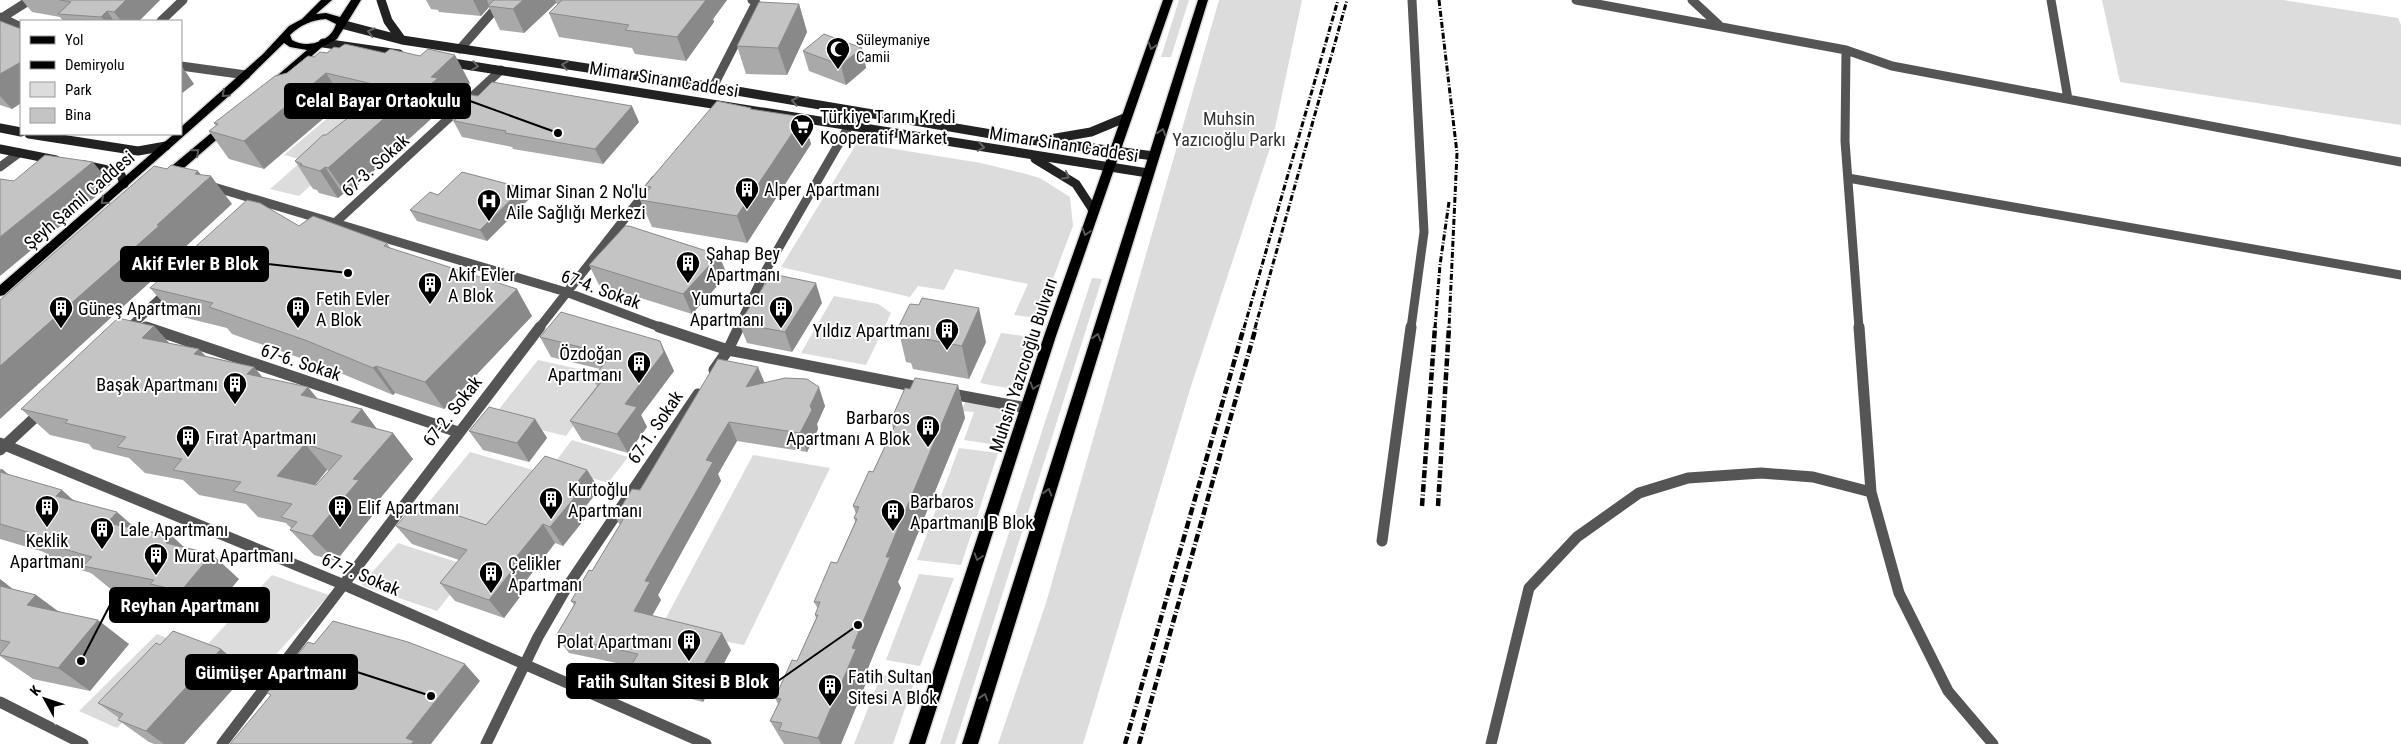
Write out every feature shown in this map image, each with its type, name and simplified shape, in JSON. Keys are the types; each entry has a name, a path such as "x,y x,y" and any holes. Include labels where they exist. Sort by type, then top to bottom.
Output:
{"main road":[{"name":"Şeyh Şamil Caddesi","path":"182,132 246,75 293,27 302,22 327,0"},
{"path":"266,91 322,43 336,35 356,0"},
{"name":"Muhsin Yazıcıoğlu Bulvarı","path":"917,744 1093,210 1128,117 1168,0"},
{"path":"970,744 1203,0"},
{"path":"302,22 326,16 337,19 341,24"},
{"path":"286,36 287,41 295,46 322,43"},
{"path":"156,187 234,119"},
{"name":"Şeyh Şamil Caddesi","path":"0,292 179,135"}],"street":[{"path":"1,18 30,0"},
{"path":"162,20 183,0"},
{"path":"381,0 383,13 390,26 402,40"},
{"path":"460,49 503,0"},
{"path":"713,87 756,3 752,0"},
{"path":"1382,541 1424,232 1412,0"},
{"path":"1576,0 1846,50 1892,66 2401,162"},
{"path":"1692,0 1720,26"},
{"path":"2051,0 2068,99"},
{"path":"1,18 20,27"},
{"name":"Mimar Sinan Caddesi","path":"341,24 402,40 713,87 1036,141 1154,156"},
{"path":"322,43 404,55"},
{"path":"1846,50 1845,141 1871,492 1899,593 1948,691 1994,744"},
{"path":"356,57 380,52"},
{"name":"Mimar Sinan Caddesi","path":"433,60 713,107 849,126 1148,173"},
{"path":"182,66 246,75"},
{"name":"67-3. Sokak","path":"336,222 501,70"},
{"path":"266,91 304,72"},
{"path":"1036,141 1091,132 1128,117"},
{"name":"67-1. Sokak","path":"486,744 525,664 567,587 728,350 766,270 849,126"},
{"path":"0,128 20,132"},
{"path":"35,135 138,151 166,146"},
{"path":"0,149 63,161"},
{"path":"0,167 19,153"},
{"path":"1027,155 1077,182 1093,210"},
{"path":"72,163 117,172 121,175 124,184"},
{"name":"67-2. Sokak","path":"222,744 458,432 566,292 663,171"},
{"path":"170,174 184,178"},
{"path":"1848,178 2401,275"},
{"name":"67-4. Sokak","path":"200,183 258,204 336,222 566,292 678,334 728,350 1027,408"},
{"path":"120,337 176,282"},
{"name":"67-6. Sokak","path":"134,323 458,432"},
{"path":"2,446 49,404"},
{"name":"67-7. Sokak","path":"2,446 342,584 706,744"},
{"path":"1491,744 1529,588 1577,537 1639,493 1688,478 1761,473 1814,477 1871,492"},
{"path":"0,702 83,744"}],"green space":[{"path":"1179,0 1189,0 1171,57 1161,57"},
{"name":"Muhsin Yazıcıoğlu Parkı","path":"1219,0 1302,0 1272,142 1192,383 1083,744 998,744 1046,603"},
{"path":"2102,0 2283,0 2398,18 2401,25 2401,125 2120,82"},
{"path":"343,105 389,115 299,196 270,189 303,160 284,155"},
{"path":"857,143 981,163 1026,174 1040,178 1070,197 1073,226 1038,318 1014,315 1028,284 955,269 944,290 918,286 910,297 781,267"},
{"path":"1092,278 1102,279 955,744 940,744"},
{"path":"834,296 878,304 891,313 866,365 801,353"},
{"path":"1001,333 1038,338 1018,390 980,383"},
{"path":"538,360 610,376 566,436 492,418"},
{"path":"965,402 1010,408 998,445 964,440 974,412 962,411"},
{"path":"572,440 628,457 608,483 552,466"},
{"path":"959,448 998,453 961,565 917,560"},
{"path":"470,452 540,472 497,528 425,507"},
{"path":"753,455 830,468 744,645 660,629"},
{"path":"398,543 472,567 437,611 361,585"},
{"path":"919,574 954,578 920,666 886,660"},
{"path":"272,575 329,595 263,669 205,647"},
{"path":"157,634 194,650 117,728 79,711"},
{"path":"881,675 914,682 893,744 854,744"}],"building":[{"path":"60,0 126,0 114,12 107,11 101,17 58,14 71,2"},
{"path":"494,0 523,0 513,9 488,6"},
{"path":"562,0 706,0 677,37 625,30 629,25 549,13"},
{"path":"759,2 799,4 778,48 737,46"},
{"path":"0,21 20,29 20,63 0,74"},
{"path":"824,34 862,48 841,65 803,51"},
{"path":"345,44 385,53 390,49 420,56 428,49 455,55 431,77 438,78 423,91 416,90 328,168 325,167 320,171 300,165 302,164 295,161 323,135 326,135 363,106 359,105 381,86 326,73 244,141 209,131 218,124 214,123 275,76 287,73 308,56 314,57 320,52 327,53 334,47 339,48"},
{"path":"492,82 632,106 595,149 505,133 506,131 454,121 465,110 445,106 460,93 478,96"},
{"path":"717,101 750,109 803,117 737,216 640,200 651,187 645,186"},
{"path":"45,155 93,162 0,237 0,179 14,181"},
{"path":"171,165 198,171 195,174 211,176 157,225 159,226 0,366 0,300 154,166 167,169"},
{"path":"462,172 523,188 480,230 410,210 430,192 438,195"},
{"path":"247,200 260,203 299,226 313,216 387,243 384,246 517,289 425,382 376,366 373,368 305,340 209,307 213,303 150,288"},
{"path":"625,226 719,255 683,294 589,265"},
{"path":"772,274 816,283 785,332 739,323"},
{"path":"922,298 979,308 962,346 904,335 907,330 898,328 910,304 919,305"},
{"path":"561,312 660,341 664,352 625,404 637,407 617,434 570,421 602,381 592,378 612,355 540,337"},
{"path":"118,318 154,326 142,338 199,349 194,354 254,367 247,374 308,387 301,395 362,409 351,422 393,433 353,479 359,480 312,536 290,530 297,522 281,517 292,504 233,491 241,482 173,470 182,459 117,447 126,437 65,423 68,420 21,409","holes":["305,444 342,456 316,485 277,476"]},
{"path":"718,359 758,367 746,387 785,378 807,379 819,387 810,406 812,410 800,433 729,422 706,460 713,462 645,581 650,582 634,611 722,633 692,685 629,669 638,654 556,636 576,602 571,601 589,570 592,571 624,518 615,517 632,489 640,490"},
{"path":"915,378 958,385 886,557 890,557 852,648 856,649 818,738 779,730 782,723 770,721 781,699 775,698 792,660 797,661 818,615 815,615 820,602 814,602 831,562 837,563 857,519 854,518 859,507 853,506 869,471 873,472 897,421 891,420 905,388 910,389"},
{"path":"489,407 535,419 517,443 469,431"},
{"path":"545,456 587,470 568,494 575,497 550,527 543,524 509,566 514,568 489,600 440,583 467,550 396,526 417,502 486,525"},
{"path":"0,472 62,490 56,496 117,512 107,523 172,536 166,543 212,554 181,591 150,584 154,580 83,566 92,557 26,538 31,533 0,524"},
{"path":"0,586 36,595 27,605 98,620 58,668 0,655 10,642 0,640"},
{"path":"333,621 408,642 465,664 406,738 414,741 411,744 230,744 271,695 267,693 308,642 314,644"},
{"path":"173,631 221,649 146,731 118,720 123,714 98,703 156,643 160,645"}],"railway":[{"path":"1244,328 1338,0"},
{"path":"1255,328 1347,0"},
{"path":"1439,0 1457,153 1449,328"},
{"path":"1435,328 1440,265 1449,202"},
{"path":"1125,744 1244,327"},
{"path":"1139,744 1256,327"},
{"path":"1422,506 1435,327"},
{"path":"1438,506 1449,327"}],"place":[{"name":"Süleymaniye Camii","path":"838,70"},
{"name":"Celal Bayar Ortaokulu","path":"558,133"},
{"name":"Türkiye Tarım Kredi Kooperatif Market","path":"802,147"},
{"name":"Alper Apartmanı","path":"747,210"},
{"name":"Mimar Sinan 2 No'lu Aile Sağlığı Merkezi","path":"489,222"},
{"name":"Akif Evler B Blok","path":"348,273"},
{"name":"Şahap Bey Apartmanı","path":"688,284"},
{"name":"Akif Evler A Blok","path":"430,305"},
{"name":"Güneş Apartmanı","path":"61,329"},
{"name":"Fetih Evler A Blok","path":"298,329"},
{"name":"Yumurtacı Apartmanı","path":"781,329"},
{"name":"Yıldız Apartmanı","path":"947,351"},
{"name":"Özdoğan Apartmanı","path":"639,384"},
{"name":"Başak Apartmanı","path":"235,405"},
{"name":"Barbaros Apartmanı A Blok","path":"928,448"},
{"name":"Fırat Apartmanı","path":"188,458"},
{"name":"Kurtoğlu Apartmanı","path":"551,520"},
{"name":"Keklik Apartmanı","path":"47,528"},
{"name":"Elif Apartmanı","path":"340,528"},
{"name":"Barbaros Apartmanı B Blok","path":"893,532"},
{"name":"Lale Apartmanı","path":"102,550"},
{"name":"Murat Apartmanı","path":"156,576"},
{"name":"Çelikler Apartmanı","path":"491,594"},
{"name":"Fatih Sultan Sitesi B Blok","path":"858,625"},
{"name":"Reyhan Apartmanı","path":"81,661"},
{"name":"Polat Apartmanı","path":"689,662"},
{"name":"Gümüşer Apartmanı","path":"431,696"},
{"name":"Fatih Sultan Sitesi A Blok","path":"830,707"}]}
